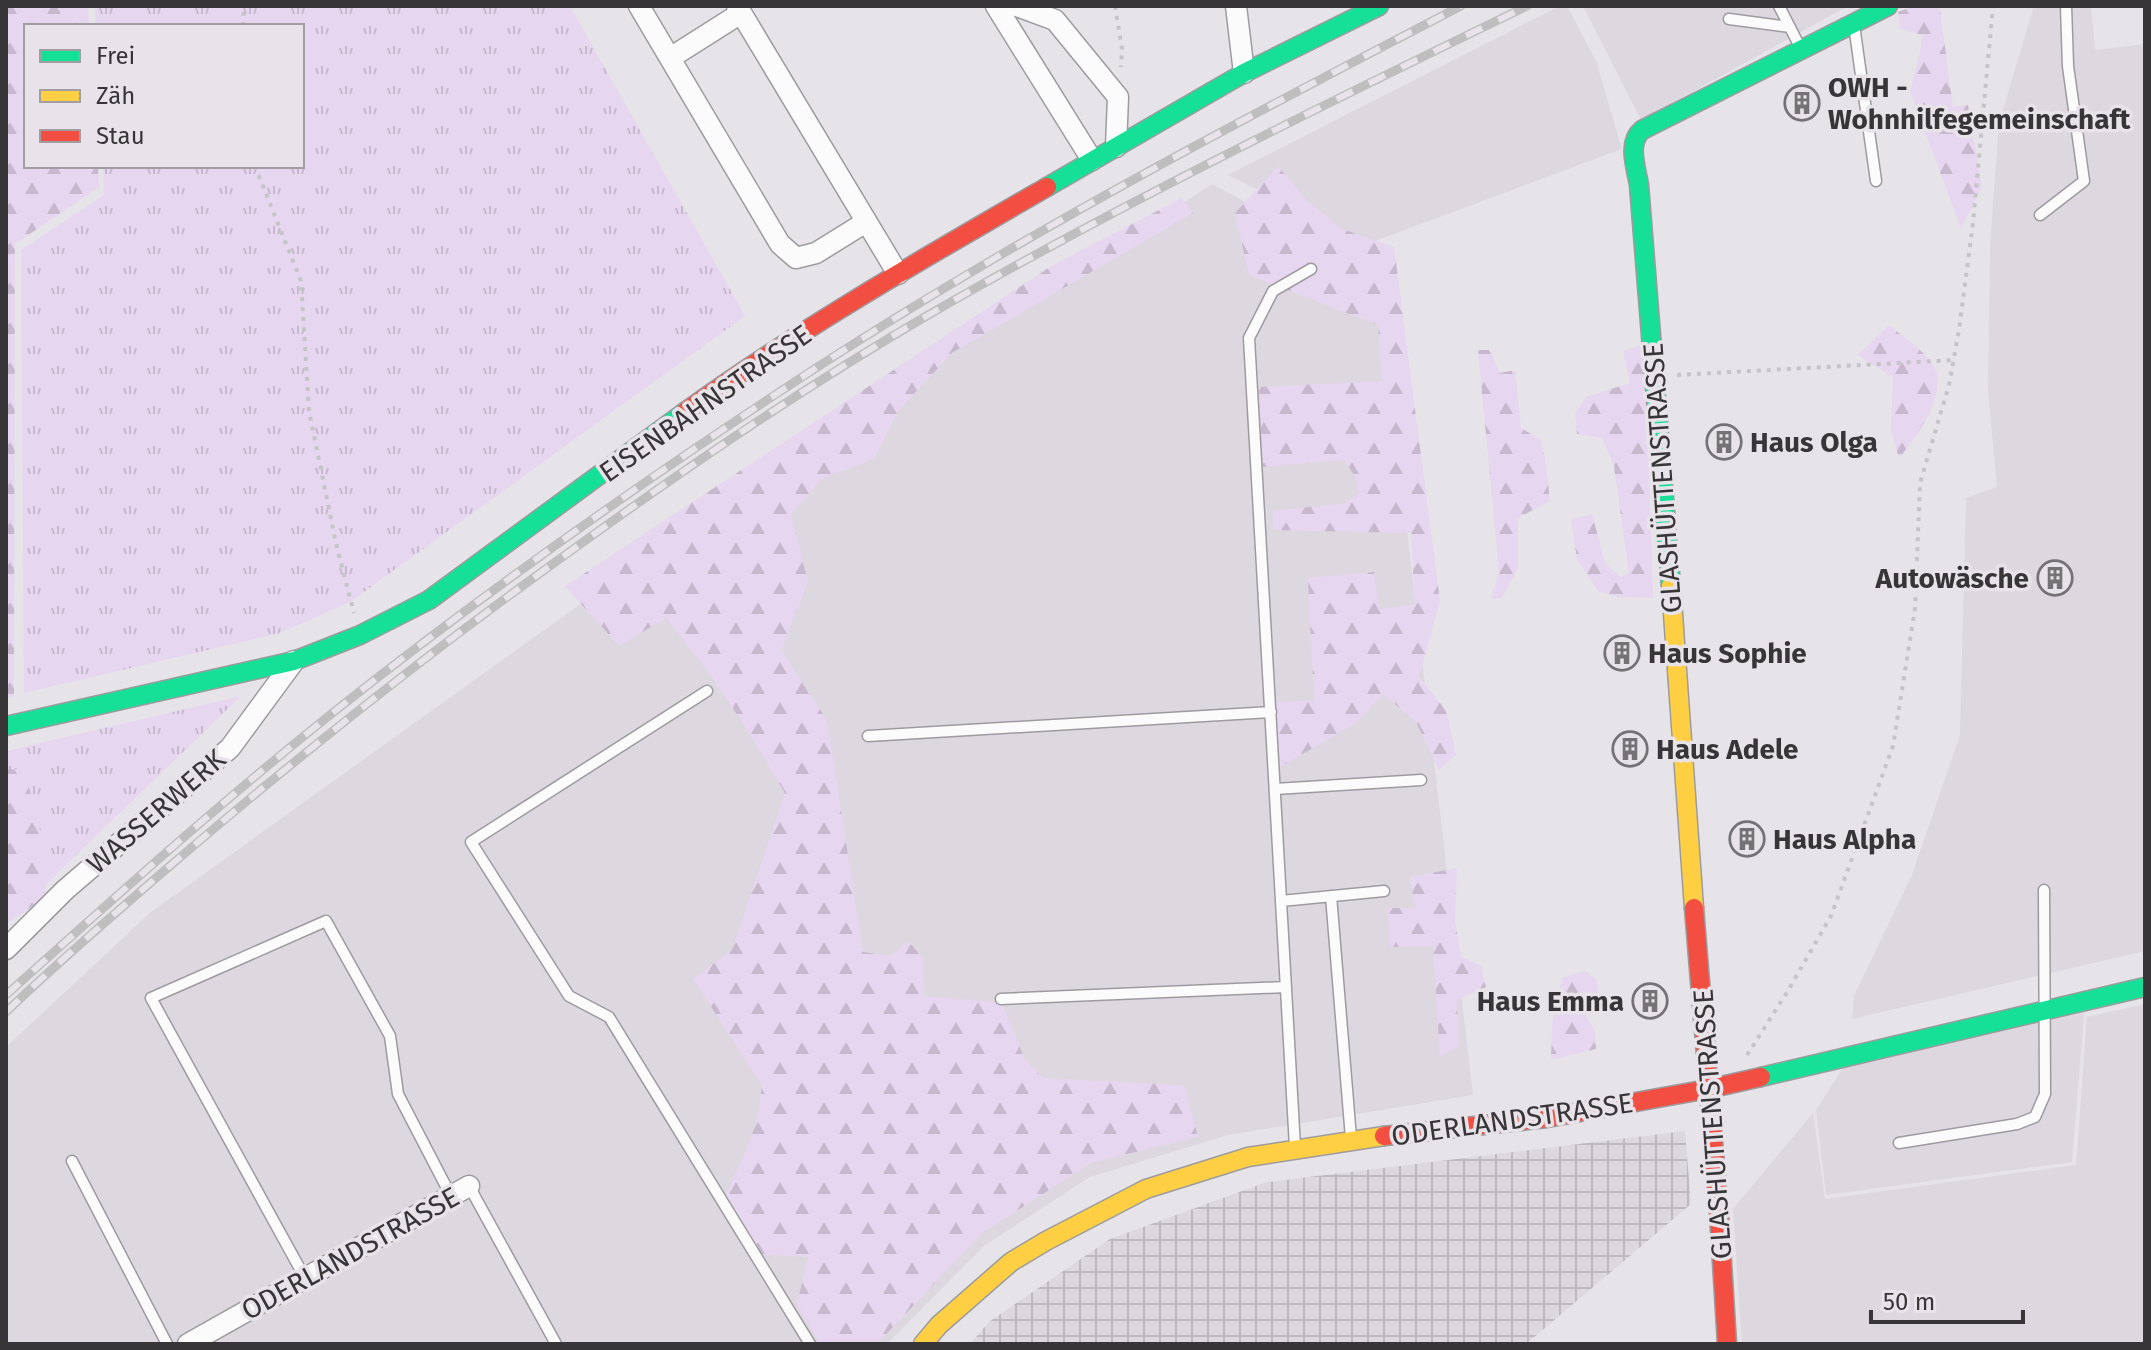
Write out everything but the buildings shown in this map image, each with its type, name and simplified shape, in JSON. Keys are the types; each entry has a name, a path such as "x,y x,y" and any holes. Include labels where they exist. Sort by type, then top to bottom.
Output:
{"street":[{"path":"639,6 780,244 796,258 816,253 866,222"},
{"path":"996,6 1092,160"},
{"path":"1017,6 1055,20 1118,97 1116,147"},
{"path":"1236,6 1244,73"},
{"name":"EISENBAHNSTRASSE","path":"6,726 294,661 360,635 429,600 731,379 898,274 1244,73 1379,6"},
{"name":"GLASHÜTTENSTRASSE","path":"1727,1344 1655,376 1633,147 1635,136 1642,130 1674,112 1888,6"},
{"path":"670,58 739,10 898,274"},
{"name":"WASSERWERK","path":"6,949 65,890 230,748 294,661"},
{"name":"ODERLANDSTRASSE","path":"923,1344 939,1325 1011,1262 1146,1189 1248,1157 1352,1140 1547,1118 1708,1089 2145,987"},
{"name":"ODERLANDSTRASSE","path":"188,1344 460,1191"}],"lane":[{"path":"1779,6 1801,49"},
{"path":"2040,215 2084,181 2068,66 2066,6"},
{"path":"1729,19 1790,27"},
{"path":"1854,24 1876,181"},
{"path":"1296,1149 1249,338 1273,291 1311,269"},
{"path":"707,691 471,842 569,996 609,1017 810,1344"},
{"path":"868,736 1271,712"},
{"path":"1275,789 1421,780"},
{"path":"1899,1143 2017,1124 2035,1117 2045,1094 2044,890"},
{"path":"1281,901 1384,891"},
{"path":"1331,896 1352,1140"},
{"path":"305,1278 151,998 326,921 390,1036 398,1094 556,1344"},
{"path":"1001,999 1286,987"},
{"path":"72,1161 167,1344"}],"path":[{"path":"1115,6 1122,49 1118,97"},
{"path":"1729,1085 1831,916 1893,746 1915,609 1920,483 1949,385 1973,223 1993,6"},
{"path":"256,168 301,281 309,411 337,548 360,635"},
{"path":"1655,376 1954,360"}],"shaded area":[{"path":"1560,6 1567,6 1596,61 1622,149 1367,244 1228,175"},
{"path":"1583,6 1848,6 1641,120"},
{"path":"2034,6 2091,6 2095,50 2145,44 2145,951 1852,1019 1854,996 1912,875 1960,735 1966,498 1997,487 1988,391 1990,246 1999,123"},
{"path":"1212,184 1377,273 1473,1095 1228,1135 1090,1177 985,1245 887,1344 6,1344 6,1047 151,912 710,511"},
{"path":"2145,1004 2145,1344 1742,1344 1733,1209 1813,1113 1825,1199 2076,1165 2087,1017"},
{"path":"2084,1013 2072,1162 1826,1195 1816,1110 1844,1066"},
{"path":"1685,1131 1691,1204 1526,1344 970,1344 989,1322 1110,1239 1267,1182"}],"green space":[{"path":"6,6 88,6 89,24 24,24 24,168 98,168 99,187 15,244 14,697 6,698"},
{"path":"95,6 570,6 745,316 350,602 280,633 24,693 21,250 104,195 103,168 304,168 304,24 96,24"},
{"path":"1915,6 1936,6 1940,10 1953,107 1968,105 1982,187 1961,229 1910,91 1922,35 1900,29 1898,12"},
{"path":"1278,166 1307,201 1342,229 1394,247 1440,601 1419,677 1446,710 1456,755 1439,770 1416,722 1383,694 1356,723 1280,767 1275,703 1314,700 1308,578 1374,572 1379,609 1415,604 1411,533 1273,530 1273,511 1346,503 1359,493 1356,478 1344,460 1263,467 1259,387 1382,381 1378,325 1249,275 1235,213"},
{"path":"1182,198 1193,213 952,353 898,411 874,459 821,479 791,515 808,582 781,650 827,720 863,952 891,956 908,941 923,958 924,996 1002,1003 1025,1060 1043,1078 1184,1085 1198,1137 1093,1162 982,1233 877,1344 820,1344 797,1304 808,1257 754,1254 721,1207 757,1120 762,1085 693,979 732,950 785,793 710,674 666,618 619,646 565,586 1053,265"},
{"path":"1889,325 1924,353 1937,374 1938,386 1929,413 1899,458 1891,432 1893,377 1858,355"},
{"path":"1645,344 1653,598 1617,597 1598,591 1577,559 1571,519 1592,514 1605,563 1620,577 1629,573 1614,466 1602,438 1577,434 1575,413 1586,397 1630,383 1623,351"},
{"path":"1478,350 1490,350 1500,373 1515,370 1521,428 1541,440 1550,501 1518,518 1518,568 1502,598 1491,599 1499,572"},
{"path":"241,696 6,923 6,751"},
{"path":"6,769 23,770 43,841 46,897 6,924"},
{"path":"1457,868 1455,922 1461,956 1481,966 1486,987 1457,1000 1458,1046 1440,1057 1433,946 1390,947 1388,908 1416,908 1409,877"},
{"path":"1584,971 1596,979 1601,1003 1584,1012 1595,1031 1596,1049 1551,1060 1552,1023 1562,978"}],"railway":[{"path":"6,995 210,815 335,711 512,576 695,448 897,317 1055,223 1216,134 1461,6"},
{"path":"6,1012 84,940 209,833 391,685 580,544 777,408 930,314 1077,232 1527,6"}],"traffic: fast":[{"path":"1047,187 1244,73 1379,6"},
{"path":"1671,586 1639,185 1634,156 1637,135 1888,6"},
{"path":"6,726 294,661 360,635 429,600 685,412"},
{"path":"1761,1077 2145,987"}],"traffic: slow":[{"path":"1671,586 1694,908"},
{"path":"923,1344 939,1325 1011,1262 1146,1189 1248,1157 1384,1136"}],"traffic: jam":[{"path":"685,412 818,323 1047,187"},
{"path":"1694,908 1727,1344"},
{"path":"1384,1136 1547,1118 1761,1077"}],"place":[{"name":"OWH - Wohnhilfegemeinschaft","path":"1802,103"},
{"name":"Haus Olga","path":"1724,442"},
{"name":"Autowäsche","path":"2055,578"},
{"name":"Haus Sophie","path":"1622,653"},
{"name":"Haus Adele","path":"1630,749"},
{"name":"Haus Alpha","path":"1747,839"},
{"name":"Haus Emma","path":"1650,1001"}]}
